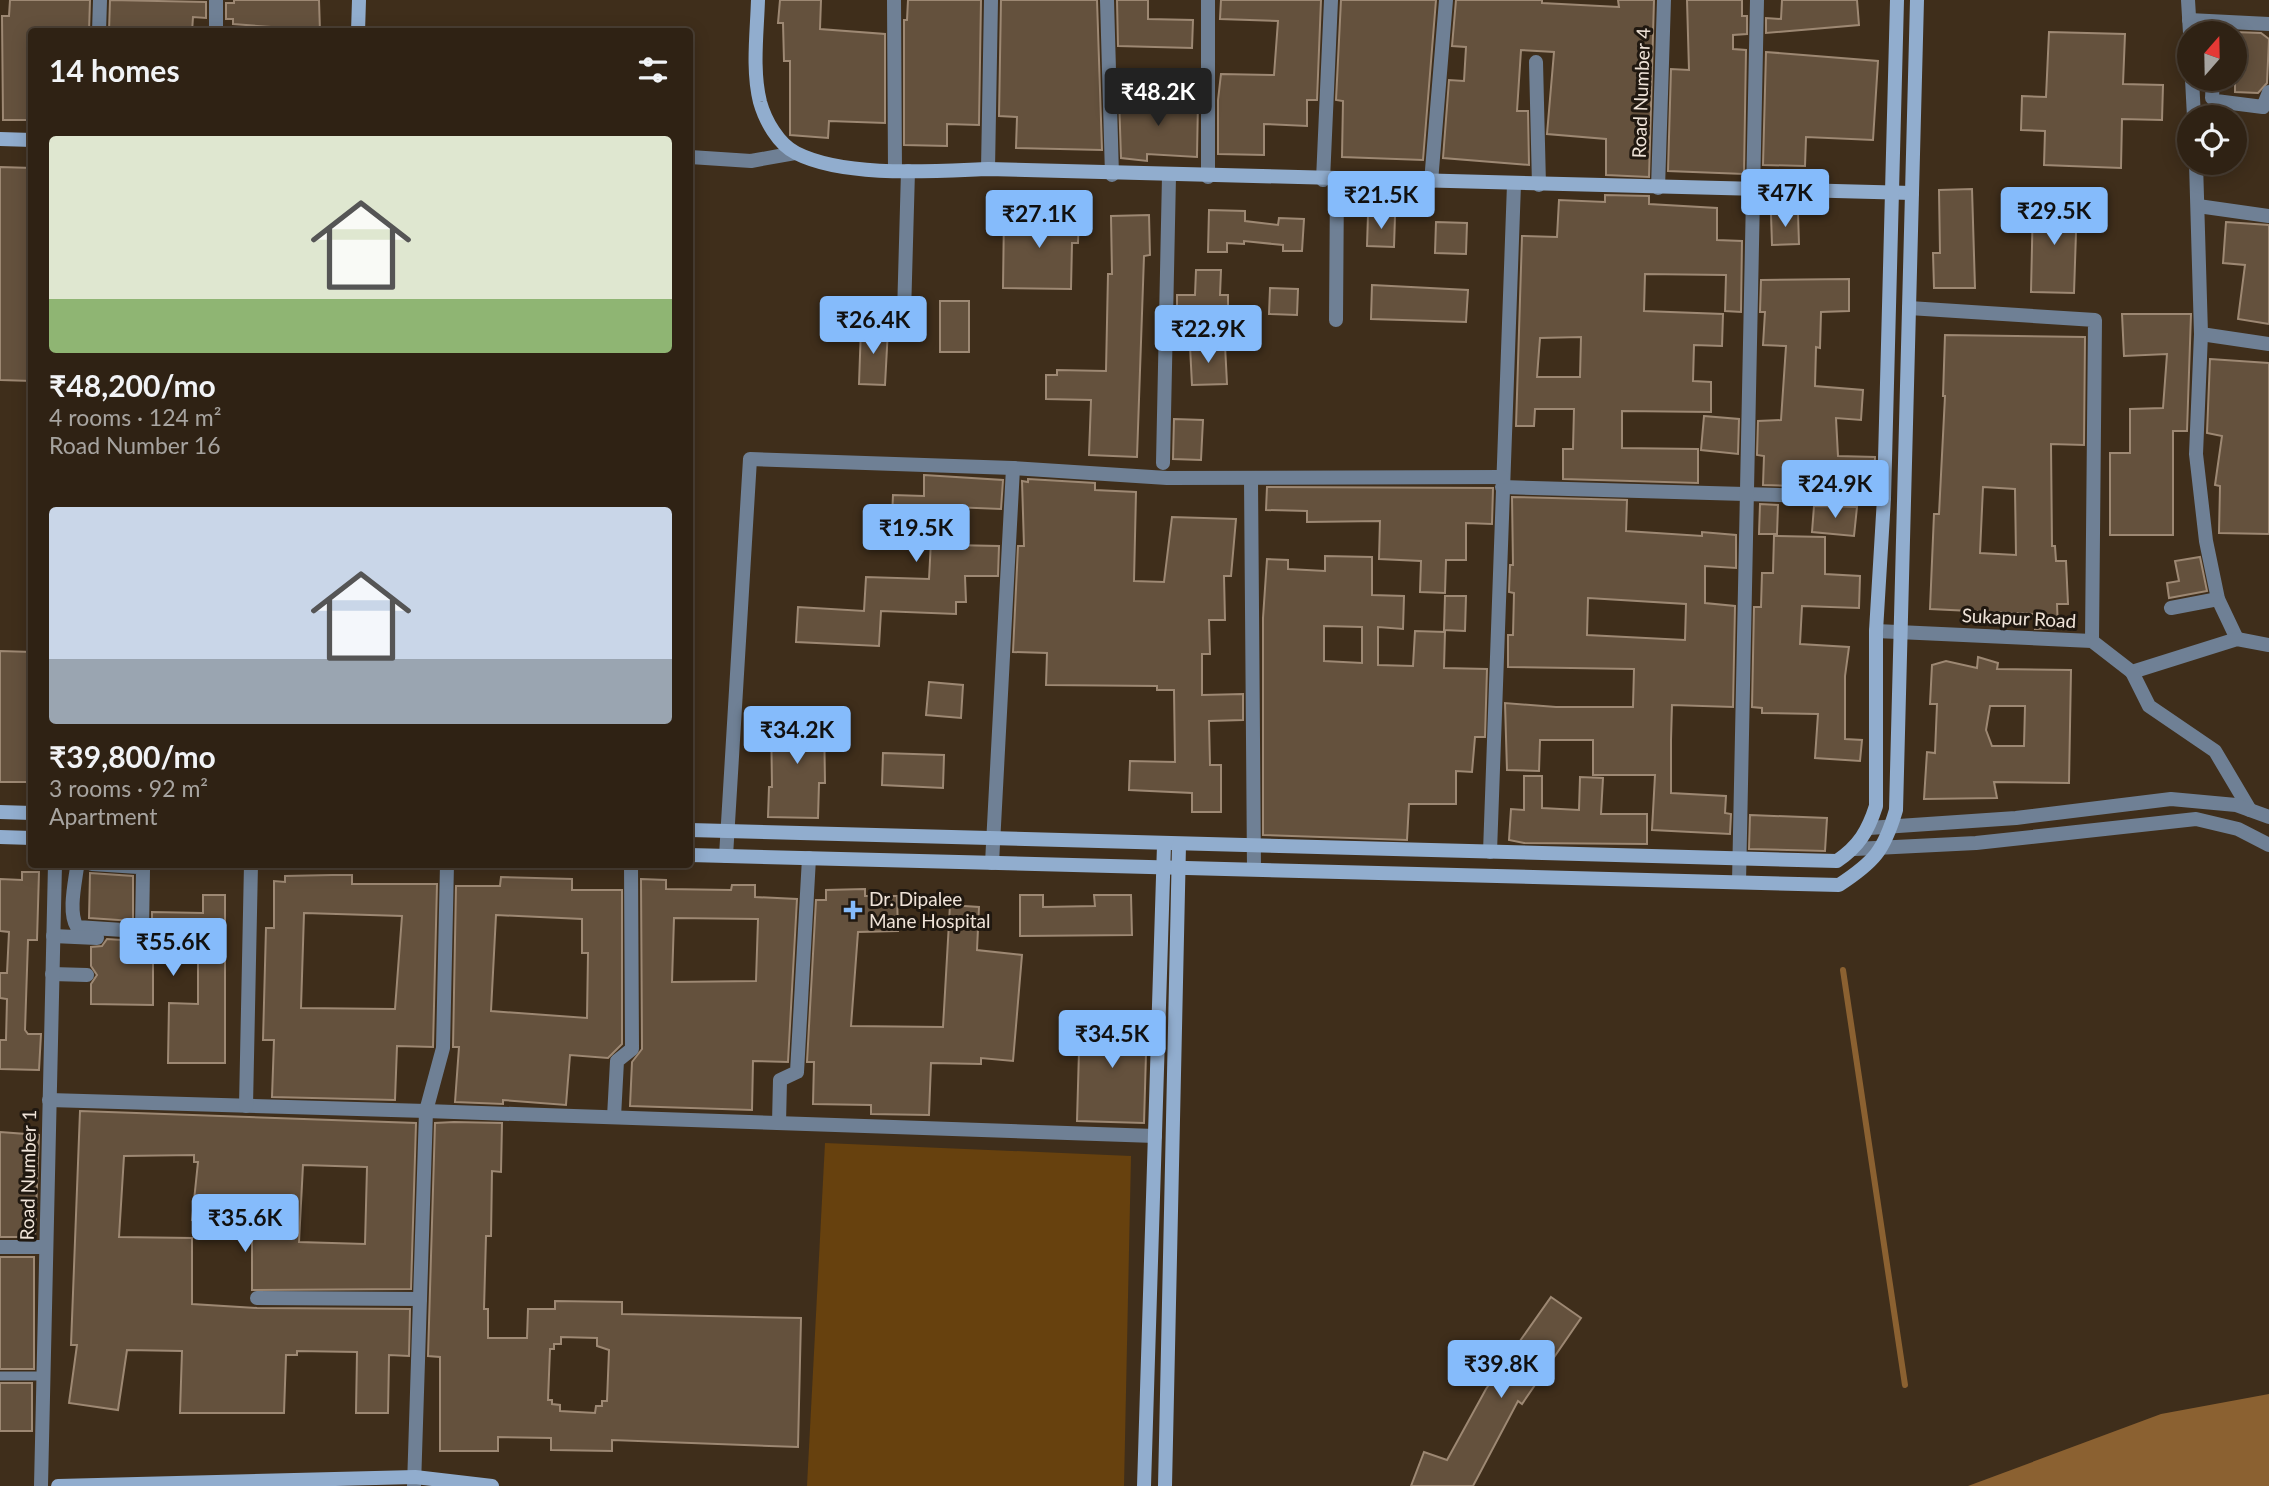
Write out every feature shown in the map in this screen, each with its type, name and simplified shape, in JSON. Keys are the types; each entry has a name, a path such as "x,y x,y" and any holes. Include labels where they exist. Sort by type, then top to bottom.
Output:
{"street":[{"path":"99,28 100,0"},
{"path":"216,0 216,28"},
{"path":"358,28 359,0"},
{"path":"758,0 756,78 760,103 771,129 795,153"},
{"path":"894,0 904,314"},
{"path":"988,169 987,57 991,0"},
{"path":"1107,0 1112,175"},
{"path":"1208,0 1208,177"},
{"path":"1331,0 1330,180 1336,320"},
{"path":"1431,182 1446,0"},
{"name":"Road Number 4","path":"1658,188 1664,0"},
{"path":"1739,882 1746,494 1756,190 1757,0"},
{"path":"2188,0 2190,21"},
{"path":"693,830 1164,845 1837,861 1855,849 1869,828 1876,806 1876,631 1884,498 1897,2 1917,2 1896,810 1880,849 1868,866 1839,884 693,855"},
{"path":"2247,25 2269,24"},
{"path":"1536,62 1539,185"},
{"path":"2212,91 2212,98 2216,101 2263,107 2269,92"},
{"path":"0,139 28,140"},
{"path":"693,157 751,161 795,153 832,164 901,171 988,169 1112,175 1912,194"},
{"path":"2197,175 2201,334 2196,454 2206,541 2218,599 2237,639"},
{"path":"1163,463 1169,176"},
{"path":"1490,852 1514,184"},
{"path":"2198,206 2269,216"},
{"path":"1909,308 2095,320 2092,641"},
{"path":"2201,334 2269,344"},
{"path":"726,856 750,459 1013,468 1167,478 1502,482 1884,498"},
{"path":"992,863 1013,468"},
{"path":"1251,479 1254,869"},
{"path":"2171,608 2218,599"},
{"name":"Sukapur Road","path":"1876,631 2092,641 2132,672"},
{"path":"2250,810 2216,751 2149,706 2132,672 2237,639 2269,645"},
{"path":"1869,828 2016,818 2171,799 2206,800 2269,817"},
{"path":"0,812 28,813"},
{"path":"1855,849 2001,841 2196,819 2238,829 2269,845"},
{"path":"0,837 28,838"},
{"path":"1164,845 1171,867 1165,1486"},
{"path":"1144,1486 1155,1136 1171,867 1179,845"},
{"path":"779,1123 779,1080 797,1072 809,858"},
{"name":"Road Number 1","path":"41,1486 55,868"},
{"path":"76,868 74,923 77,927 138,931 142,929 143,870 140,868"},
{"path":"246,1106 251,868"},
{"path":"414,1481 426,1111 443,1048 446,1009 447,868"},
{"path":"614,1117 617,1062 632,1049 631,868"},
{"path":"54,892 75,894"},
{"path":"53,936 115,938"},
{"path":"52,974 87,975"},
{"path":"49,1100 1155,1136"},
{"path":"0,1247 46,1247"},
{"path":"257,1298 420,1300"},
{"path":"58,1486 414,1481 492,1486"}],"lane":[{"path":"0,1376 43,1376"}],"shaded area":[{"path":"825,1143 1131,1156 1124,1486 807,1486"},
{"path":"2269,1394 2269,1486 1968,1486 2161,1414"}],"building":[{"path":"10,0 90,0 89,28 28,28 28,120 3,120 2,16 9,16"},
{"path":"110,0 206,2 206,18 193,17 192,28 109,28"},
{"path":"234,0 319,0 320,28 233,24 233,19 226,19 226,3 234,3"},
{"path":"780,0 821,0 820,29 885,34 885,123 829,121 828,138 790,135 790,61 784,61 783,23 778,23"},
{"path":"908,0 981,0 979,125 947,124 947,146 904,145 904,20 907,20"},
{"path":"1001,0 1097,0 1102,150 1016,148 1017,117 999,116"},
{"path":"1117,0 1148,0 1148,19 1193,20 1192,48 1118,46"},
{"path":"1221,0 1321,0 1317,100 1307,100 1307,126 1264,124 1264,155 1218,154 1218,100 1221,74 1274,75 1278,21 1220,19"},
{"path":"1341,0 1436,0 1423,160 1342,157 1343,101 1336,100"},
{"path":"1456,0 1542,0 1542,3 1619,7 1618,0 1654,0 1649,177 1606,175 1606,139 1547,134 1554,52 1521,50 1517,111 1528,111 1529,165 1443,158 1449,80 1464,81 1466,47 1452,46"},
{"path":"1687,0 1742,0 1742,16 1747,16 1747,34 1733,35 1733,49 1746,50 1744,174 1668,171 1671,69 1689,70"},
{"path":"1782,0 1857,0 1859,25 1766,33 1766,18 1781,19"},
{"path":"2049,32 2125,34 2123,84 2163,85 2162,120 2122,119 2121,168 2044,165 2045,131 2021,130 2022,96 2046,97"},
{"path":"2247,32 2261,33 2269,39 2267,83 2258,93 2235,92 2247,91"},
{"path":"1766,52 1878,61 1873,140 1806,137 1805,166 1763,165"},
{"path":"1119,98 1165,104 1165,99 1198,100 1197,157 1147,154 1147,161 1121,158"},
{"path":"0,167 28,168 28,381 0,380"},
{"path":"1972,189 1975,288 1934,288 1933,253 1940,253 1939,190"},
{"path":"1605,195 1649,196 1649,204 1717,208 1717,240 1742,241 1741,312 1725,311 1726,275 1645,274 1644,311 1723,314 1722,346 1694,345 1693,381 1711,382 1711,412 1622,411 1622,448 1698,449 1698,483 1563,479 1563,449 1573,449 1574,409 1535,409 1534,426 1516,426 1522,236 1557,237 1559,200 1605,202","holes":["1581,337 1580,377 1537,377 1540,338"]},
{"path":"2033,201 2077,202 2074,293 2031,292"},
{"path":"1209,210 1245,211 1245,221 1278,225 1279,218 1304,219 1302,251 1283,251 1283,245 1244,241 1244,244 1227,243 1227,252 1208,252"},
{"path":"1004,213 1079,214 1078,243 1072,243 1071,289 1003,288"},
{"path":"1798,213 1799,244 1772,245 1771,214"},
{"path":"1149,215 1150,255 1144,256 1137,457 1089,455 1091,400 1046,399 1046,375 1057,375 1057,370 1106,371 1108,274 1112,274 1111,216"},
{"path":"1368,215 1395,216 1394,247 1367,246"},
{"path":"1436,222 1467,223 1466,254 1435,253"},
{"path":"2226,222 2269,225 2269,324 2238,319 2245,265 2223,263"},
{"path":"1196,270 1221,270 1220,295 1228,295 1228,311 1177,310 1177,295 1195,295"},
{"path":"1849,279 1849,311 1821,312 1820,348 1816,347 1815,386 1863,390 1861,420 1836,418 1838,456 1875,457 1874,488 1763,485 1764,456 1757,455 1758,421 1781,420 1786,346 1763,345 1765,312 1760,312 1761,280"},
{"path":"1372,285 1468,290 1466,322 1371,319"},
{"path":"1270,288 1298,289 1297,315 1269,314"},
{"path":"940,301 969,301 969,352 940,352"},
{"path":"2122,314 2191,314 2187,431 2173,431 2173,535 2110,535 2110,453 2130,453 2130,409 2163,408 2167,354 2124,356"},
{"path":"861,327 888,329 885,385 859,384"},
{"path":"1945,335 2085,337 2084,445 2051,444 2052,546 2055,546 2056,561 2066,561 2068,604 2057,604 2058,628 2035,629 2035,614 1930,609 1934,514 1939,514","holes":["1983,487 2015,489 2016,555 1980,553"]},
{"path":"1225,345 1227,384 1192,385 1190,346"},
{"path":"2210,359 2269,363 2269,534 2219,533 2220,486 2215,485 2222,436 2207,433"},
{"path":"1704,416 1739,419 1738,454 1701,450"},
{"path":"1174,419 1203,420 1201,460 1173,459"},
{"path":"924,475 1003,480 1001,509 952,507 951,545 999,546 998,576 965,576 966,602 956,602 956,614 881,611 879,646 796,642 798,607 864,611 866,577 929,579 931,541 891,540 893,495 924,496"},
{"path":"1028,479 1095,483 1095,490 1136,492 1134,581 1164,582 1172,517 1236,519 1231,576 1224,576 1225,620 1209,620 1210,654 1202,654 1202,695 1243,694 1243,720 1209,721 1210,765 1221,765 1221,812 1192,812 1192,793 1129,790 1130,761 1175,762 1174,690 1157,690 1157,686 1046,685 1047,653 1013,652 1018,546 1024,546 1022,481 1028,482"},
{"path":"1267,487 1493,488 1492,524 1466,523 1466,560 1446,560 1445,593 1420,592 1421,561 1379,559 1380,521 1307,522 1307,511 1266,510"},
{"path":"1512,497 1627,500 1626,531 1702,536 1702,532 1736,535 1736,568 1705,566 1705,603 1735,606 1733,707 1672,705 1671,740 1671,793 1726,796 1725,813 1731,814 1730,834 1652,830 1655,775 1593,775 1593,740 1540,740 1539,771 1507,770 1505,703 1556,707 1633,707 1634,669 1508,667 1508,635 1513,635 1514,593 1509,592 1510,565 1513,565","holes":["1588,598 1686,604 1685,640 1587,635"]},
{"path":"1760,504 1778,505 1777,534 1759,534"},
{"path":"1814,506 1857,507 1854,536 1812,532"},
{"path":"1774,536 1825,537 1825,574 1860,576 1859,608 1802,606 1800,644 1849,647 1845,676 1845,739 1862,740 1860,761 1815,758 1818,714 1762,713 1762,708 1752,707 1754,607 1761,607 1762,573 1773,573"},
{"path":"1325,556 1372,557 1372,595 1404,596 1403,629 1378,627 1378,665 1413,666 1415,631 1445,632 1444,668 1487,669 1485,737 1475,737 1472,772 1456,771 1456,804 1409,804 1407,840 1263,835 1263,618 1267,559 1288,560 1288,569 1325,571","holes":["1324,626 1362,627 1362,663 1324,661"]},
{"path":"2200,557 2207,591 2169,598 2167,583 2179,581 2175,561"},
{"path":"1445,596 1466,596 1465,631 1444,630"},
{"path":"0,651 28,652 28,782 0,782"},
{"path":"1978,657 1998,663 1997,669 2071,670 2069,783 1994,782 1997,798 1924,799 1927,752 1935,753 1937,704 1930,704 1932,665 1946,661 1977,668","holes":["1990,706 2025,706 2024,746 1992,746 1986,730"]},
{"path":"929,682 963,685 961,718 926,715"},
{"path":"771,715 824,717 825,783 819,783 818,818 768,817 769,787 772,787"},
{"path":"883,753 944,755 943,788 882,785"},
{"path":"1524,776 1542,776 1542,808 1579,810 1580,777 1603,778 1601,814 1647,814 1647,844 1524,843 1509,840 1511,809 1524,810"},
{"path":"1750,815 1827,818 1825,851 1749,849"},
{"path":"22,872 39,872 37,940 28,940 25,1030 28,1034 41,1034 39,1070 0,1069 0,1040 6,1040 7,999 0,998 0,973 7,973 9,932 0,931 0,879 22,880"},
{"path":"90,873 133,876 133,921 89,918"},
{"path":"352,875 352,884 437,884 433,1047 397,1046 395,1100 272,1097 274,1040 263,1040 266,928 274,928 274,881 285,882 285,876","holes":["304,913 402,916 395,1009 301,1008"]},
{"path":"501,877 572,879 572,890 622,890 622,1044 608,1058 570,1055 566,1105 503,1100 503,1104 455,1102 459,1047 453,1047 456,886 500,886","holes":["496,915 582,919 582,953 588,953 587,1018 491,1011"]},
{"path":"641,879 666,880 666,889 731,890 732,885 755,885 755,897 797,899 788,1062 753,1061 752,1110 630,1106 632,1062 642,1049","holes":["674,918 758,919 756,981 672,982"]},
{"path":"865,889 865,896 897,896 898,931 858,932 851,1026 943,1027 950,905 979,907 977,950 1022,955 1013,1061 981,1058 981,1064 931,1063 929,1115 871,1114 871,1105 813,1104 814,1062 807,1062 816,900 826,900 826,890"},
{"path":"203,895 225,895 225,1063 168,1063 169,1003 198,1004 198,961 153,961 153,1005 91,1004 91,984 97,975 91,966 91,947 102,946 107,939 137,941 146,938 152,930 152,912 203,913"},
{"path":"1020,895 1043,895 1043,907 1095,906 1094,895 1131,895 1132,935 1020,936"},
{"path":"1080,1016 1147,1019 1144,1123 1077,1121"},
{"path":"80,1111 416,1123 411,1289 252,1290 252,1227 192,1220 198,1162 194,1162 194,1155 124,1156 119,1237 192,1238 192,1304 257,1308 410,1309 409,1356 389,1355 388,1413 356,1413 357,1352 297,1351 297,1355 286,1355 284,1413 180,1413 182,1351 127,1350 118,1410 69,1403 77,1345 71,1345","holes":["303,1165 367,1167 365,1244 299,1242"]},
{"path":"435,1123 502,1123 501,1172 492,1171 491,1236 486,1236 484,1309 488,1309 488,1338 527,1338 528,1309 555,1309 555,1301 622,1302 622,1314 801,1318 798,1447 612,1440 612,1451 551,1450 551,1438 498,1437 498,1451 440,1451 440,1357 428,1356","holes":["561,1337 597,1338 597,1346 609,1350 607,1401 602,1401 602,1406 596,1406 595,1413 560,1411 560,1405 552,1404 552,1400 548,1400 550,1349 554,1349 554,1344 561,1344"]},
{"path":"0,1132 39,1135 35,1237 0,1237"},
{"path":"0,1257 34,1257 34,1369 0,1369"},
{"path":"1551,1297 1581,1318 1522,1404 1518,1401 1473,1486 1411,1486 1424,1452 1447,1460 1486,1389"},
{"path":"0,1383 32,1383 32,1431 0,1431"}],"waterway":[{"path":"1843,970 1905,1385"}],"place":[{"name":"Dr. Dipalee Mane Hospital","path":"853,910"}]}
